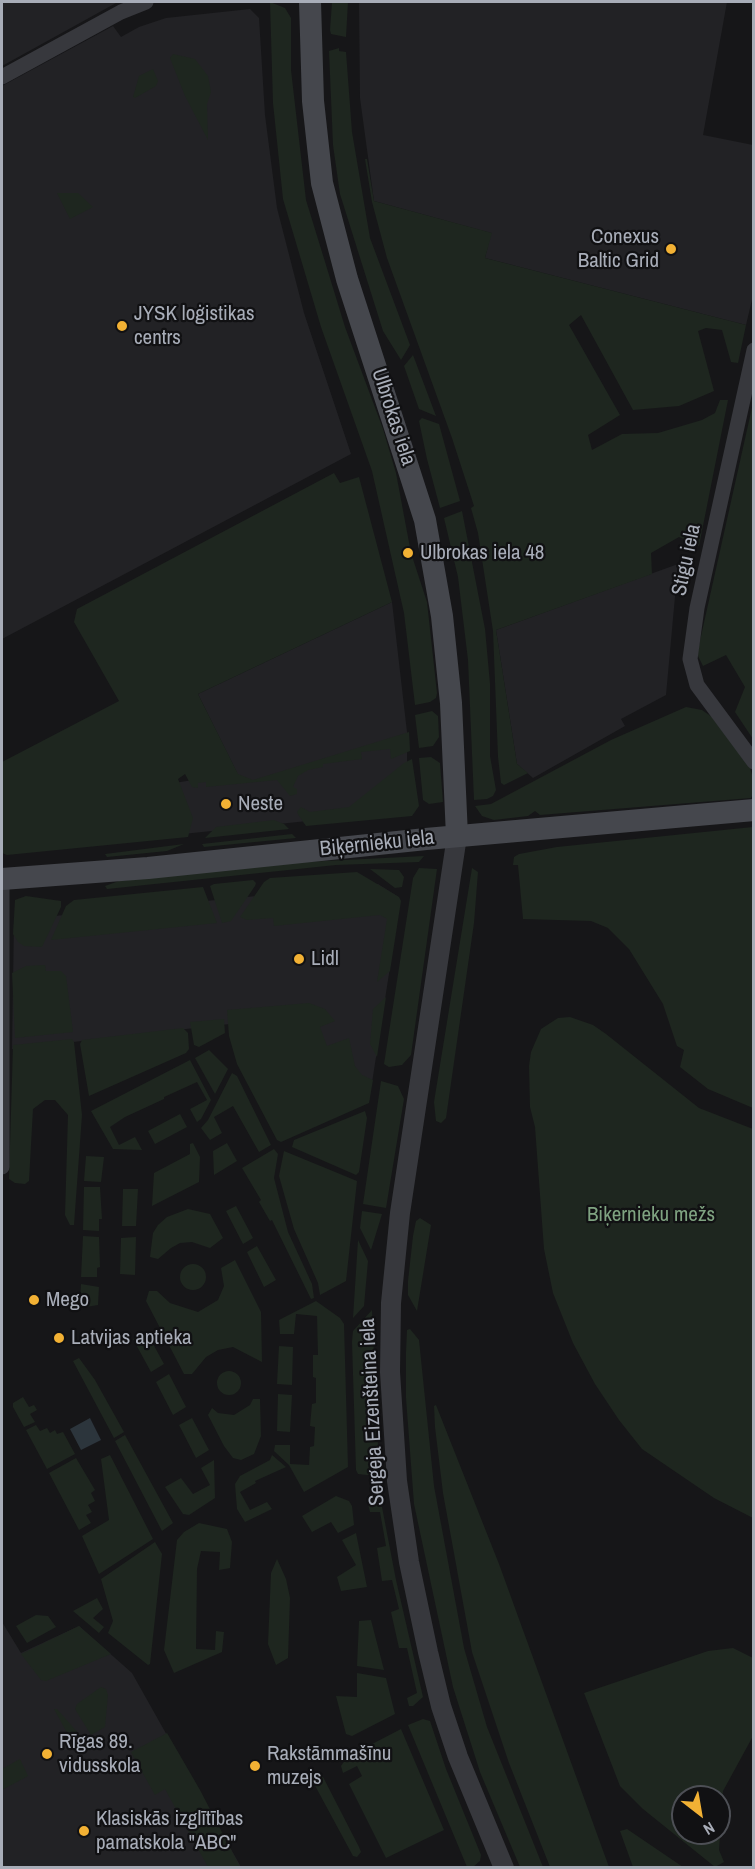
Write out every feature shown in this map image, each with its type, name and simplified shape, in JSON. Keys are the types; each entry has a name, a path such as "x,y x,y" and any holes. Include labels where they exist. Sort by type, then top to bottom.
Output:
{"main road":[{"name":"Ulbrokas iela","path":"310,2 313,101 322,183 347,279 425,520 439,594 451,703 457,836"},
{"name":"Biķernieku iela","path":"2,879 148,868 457,836 753,810"}],"street":[{"path":"2,77 144,2"},
{"name":"Stigu iela","path":"753,350 697,608 690,659 697,685 753,762"},
{"name":"Sergeja Eizenšteina iela","path":"457,836 400,1213 391,1303 390,1372 397,1481 409,1562 428,1652 441,1706 458,1757 504,1868"},
{"path":"2,879 2,1167"}],"shaded area":[{"path":"2,2 115,2 116,3 2,66"},
{"path":"359,2 727,2 703,135 753,145 754,291 746,325 485,258 491,233 374,201 360,98"},
{"path":"250,9 259,18 265,115 277,208 304,313 351,454 2,639 2,86 113,26 121,37 139,27 166,18"},
{"path":"678,564 666,695 621,719 625,726 533,778 517,764 496,630"},
{"path":"392,602 407,732 407,766 355,816 183,834 168,784 237,773 198,694"},
{"path":"378,884 397,896 400,903 369,1102 347,1105 308,1015 12,1049 14,920"},
{"path":"90,1418 101,1440 81,1450 70,1429"},
{"path":"2,1622 21,1653 79,1626 132,1673 241,1867 2,1867"}],"green space":[{"path":"270,2 285,8 291,18 291,70 306,200 345,327 383,429 396,473 411,553 427,602 437,693 436,698 430,702 415,705 404,613 372,471 321,327 283,199 273,103"},
{"path":"332,2 348,2 346,37 331,34"},
{"path":"339,48 339,51 346,52 352,132 370,238 410,345 401,360 383,331 340,194 333,145 329,51"},
{"path":"173,54 195,59 208,76 211,92 207,104 208,140 185,96 170,58"},
{"path":"153,69 158,81 156,86 133,97 139,76"},
{"path":"365,159 367,159 374,201 492,233 485,258 746,325 738,363 731,362 722,330 706,328 698,331 714,391 679,406 633,410 581,315 569,325 620,415 588,435 592,450 622,434 658,433 702,420 715,413 720,400 728,400 699,546 679,537 651,553 652,574 496,630 517,764 528,773 504,785 501,783 498,757 493,631 478,533 471,508 474,506 387,258 372,202"},
{"path":"57,193 78,193 93,207 70,219"},
{"path":"413,355 436,416 419,409 404,366"},
{"path":"753,403 753,739 735,712 745,687 726,655 703,666 697,654"},
{"path":"422,418 439,424 460,501 440,508 419,421"},
{"path":"334,473 340,483 359,477 392,602 198,694 238,774 253,780 409,732 410,751 391,759 390,749 361,752 362,759 323,764 323,767 308,770 298,776 293,787 297,789 297,794 290,796 277,780 206,787 206,782 198,783 198,788 192,787 185,774 178,779 193,818 188,837 7,855 2,853 2,762 119,701 74,622 77,609"},
{"path":"462,511 485,629 490,684 490,756 496,790 493,796 487,799 474,800 468,660 458,577 444,518"},
{"path":"686,707 702,710 712,717 750,768 753,778 751,798 540,815 535,811 528,816 494,820 482,816 475,806 491,804 611,740"},
{"path":"432,711 438,716 439,737 433,746 419,748 415,715"},
{"path":"431,757 440,763 443,802 429,804 423,800 419,758"},
{"path":"412,759 419,806 412,816 306,826 297,812 301,807 310,812 349,807"},
{"path":"274,820 289,829 205,838 216,827"},
{"path":"754,827 753,1108 708,1089 680,1067 684,1050 677,1046 663,1004 629,949 608,928 591,921 523,919 518,865 513,865 514,857 519,854 557,847"},
{"path":"292,834 296,838 204,847 202,844"},
{"path":"184,844 167,851 107,857 105,854"},
{"path":"424,856 419,862 336,865 107,889 105,886 119,881 285,863"},
{"path":"419,868 437,869 411,1055 402,1065 389,1067 384,1064 413,878"},
{"path":"472,868 478,872 474,923 446,1118 441,1123 436,1121 434,1102"},
{"path":"370,869 399,870 404,877 402,887 395,888"},
{"path":"357,872 399,897 401,901 390,971 377,982 387,919 380,915 274,926 273,918 247,920 240,917 264,882 270,878"},
{"path":"253,880 256,883 255,886 231,921 222,923 210,886"},
{"path":"203,887 217,923 51,940 66,906 74,900"},
{"path":"26,896 61,901 61,907 42,947 24,946 13,934 15,900"},
{"path":"45,965 46,971 61,971 66,976 73,1032 15,1038 12,973 26,966"},
{"path":"386,997 377,1057 370,1044 373,1009"},
{"path":"309,1003 325,1009 335,1021 320,1027 327,1046 349,1038 355,1066 362,1075 373,1080 369,1103 281,1142 277,1140 237,1064 229,1036 227,1010"},
{"name":"Biķernieku mežs","path":"570,1017 593,1025 606,1034 699,1108 753,1129 753,1518 714,1498 642,1449 595,1384 573,1343 553,1293 544,1249 535,1127 530,1107 529,1066 531,1052 541,1029 558,1018"},
{"path":"224,1019 225,1033 199,1047 194,1045 190,1022"},
{"path":"183,1028 188,1033 189,1049 186,1053 89,1096 80,1044 82,1040"},
{"path":"72,1039 82,1115 74,1225 70,1225 65,1215 68,1115 55,1100 45,1100 33,1109 29,1181 25,1184 15,1183 9,1179 13,1045"},
{"path":"209,1050 228,1069 215,1094 195,1058"},
{"path":"190,1060 211,1100 201,1119 197,1122 190,1109 207,1100 197,1082 125,1117 110,1127 119,1145 135,1137 142,1150 113,1149 91,1111"},
{"path":"232,1073 237,1076 271,1145 259,1152 233,1106 214,1117 222,1133 210,1140 201,1128 208,1120"},
{"path":"381,1081 398,1086 404,1099 386,1208 363,1204"},
{"path":"365,1111 367,1118 359,1172 356,1175 292,1147 294,1140"},
{"path":"180,1114 187,1127 155,1144 148,1131"},
{"path":"193,1143 200,1157 199,1182 152,1206 154,1173 190,1154 190,1144"},
{"path":"227,1143 237,1161 214,1175 213,1151"},
{"path":"274,1149 278,1154 274,1178 288,1232 312,1284 314,1298 311,1299 272,1220 270,1221 259,1202 261,1200 242,1168"},
{"path":"284,1151 357,1181 346,1281 320,1295 318,1283 294,1229 279,1176"},
{"path":"86,1156 104,1157 101,1182 84,1181"},
{"path":"84,1187 100,1187 102,1219 99,1219 99,1231 83,1230"},
{"path":"123,1189 138,1189 136,1226 122,1226"},
{"path":"236,1206 253,1238 243,1244 226,1211"},
{"path":"188,1209 210,1214 223,1238 210,1248 192,1242 180,1243 158,1259 150,1257 153,1233 158,1225 167,1217"},
{"path":"362,1211 382,1214 371,1250 360,1228"},
{"path":"420,1218 431,1225 417,1311 408,1295 408,1281 413,1236 416,1221"},
{"path":"83,1236 99,1237 100,1267 97,1268 97,1277 81,1277"},
{"path":"136,1237 135,1275 120,1274 121,1238"},
{"path":"358,1240 368,1261 364,1306 353,1318"},
{"path":"257,1246 276,1280 264,1287 247,1252"},
{"path":"235,1260 261,1312 262,1362 233,1347 218,1350 206,1357 192,1374 184,1374 146,1301 149,1291 157,1291 170,1303 198,1312 218,1300 224,1286 221,1268"},
{"path":"193,1264 202,1268 206,1277 202,1286 193,1290 184,1286 180,1277 184,1268"},
{"path":"81,1284 99,1287 98,1305 86,1307 80,1302"},
{"path":"316,1301 340,1318 344,1324 348,1467 304,1492 289,1465 274,1451 275,1445 290,1445 290,1464 309,1465 310,1447 314,1446 315,1427 310,1426 312,1404 316,1403 313,1355 318,1355 317,1316 296,1314 294,1334 280,1334 279,1320"},
{"path":"372,1310 379,1469 376,1474 367,1475 358,1474 356,1470 352,1342 353,1331"},
{"path":"410,1329 419,1340 434,1486 464,1648 487,1727 543,1867 520,1867 480,1772 453,1687 414,1504 406,1398 407,1330"},
{"path":"146,1331 164,1364 151,1372 133,1339"},
{"path":"279,1346 293,1347 292,1385 277,1384"},
{"path":"79,1358 95,1380 124,1432 114,1438 73,1361"},
{"path":"229,1371 237,1375 241,1383 237,1391 229,1395 221,1391 217,1383 221,1375"},
{"path":"169,1374 186,1407 173,1415 156,1382"},
{"path":"278,1394 292,1395 290,1432 277,1431"},
{"path":"23,1397 29,1407 34,1405 37,1410 30,1414 35,1422 24,1427 13,1407 13,1403"},
{"path":"253,1399 260,1399 261,1436 254,1454 241,1460 233,1458 208,1415 212,1408 218,1413 234,1415 250,1405"},
{"path":"436,1405 499,1564 609,1867 550,1867 509,1763 472,1652 443,1493 435,1427 434,1406"},
{"path":"192,1418 209,1450 196,1458 179,1425"},
{"path":"36,1425 40,1431 47,1428 50,1433 55,1430 57,1434 63,1432 75,1454 47,1469 26,1430"},
{"path":"125,1435 173,1523 162,1531 115,1441"},
{"path":"110,1455 153,1539 99,1574 82,1536 109,1520 101,1459"},
{"path":"272,1455 286,1467 255,1481 256,1483 240,1492 250,1510 267,1502 272,1509 245,1522 237,1509 235,1484 240,1476 270,1460"},
{"path":"76,1458 95,1490 91,1493 95,1501 88,1505 92,1512 86,1515 91,1523 79,1530 49,1473"},
{"path":"214,1460 215,1498 189,1515 183,1514 165,1487 181,1478 193,1494 210,1485 201,1468"},
{"path":"336,1496 349,1501 352,1506 354,1525 338,1533 331,1522 312,1532 302,1516"},
{"path":"374,1496 378,1497 382,1507 423,1697 413,1706 409,1706 407,1698 417,1693 407,1648 399,1648 391,1612 399,1609 392,1580 382,1581 377,1548 386,1546 380,1512 370,1512 368,1504"},
{"path":"199,1523 227,1529 232,1542 230,1568 219,1570 220,1552 201,1551 197,1569 196,1649 215,1650 216,1631 224,1632 222,1652 174,1673 164,1650 177,1540 184,1532"},
{"path":"356,1533 367,1587 341,1591 337,1577 356,1565 342,1540"},
{"path":"155,1542 162,1554 150,1664 148,1665 108,1633 113,1621 101,1579"},
{"path":"277,1559 286,1579 290,1598 288,1658 276,1665 268,1644 271,1573"},
{"path":"97,1598 103,1609 93,1618 104,1627 99,1633 73,1611"},
{"path":"36,1615 48,1616 56,1627 27,1643 16,1626"},
{"path":"371,1620 384,1670 357,1666 359,1621"},
{"path":"79,1626 111,1654 46,1681 41,1680 21,1654"},
{"path":"733,1648 753,1658 753,1736 726,1785 671,1785 671,1832 643,1809 620,1786 584,1693 708,1651"},
{"path":"357,1673 386,1678 395,1714 352,1736 346,1734 336,1696 357,1697"},
{"path":"101,1687 106,1689 108,1695 105,1727 91,1735 75,1709 77,1704"},
{"path":"54,1709 57,1709 87,1743 78,1753"},
{"path":"423,1719 430,1721 446,1769 481,1855 480,1861 473,1867 467,1867 408,1725"},
{"path":"401,1729 444,1830 386,1858 349,1784 362,1776 357,1766 343,1773 341,1766 347,1757"},
{"path":"167,1733 240,1867 208,1867 165,1789 155,1795 131,1752"},
{"path":"20,1759 28,1776 2,1790 2,1769"},
{"path":"322,1775 359,1847 361,1852 357,1857 353,1856 312,1780"},
{"path":"627,1829 683,1867 633,1867 620,1831"},
{"path":"688,1845 719,1845 724,1862 715,1867"}],"place":[{"name":"Conexus Baltic Grid","path":"671,249"},
{"name":"JYSK loģistikas centrs","path":"122,326"},
{"name":"Ulbrokas iela 48","path":"408,553"},
{"name":"Neste","path":"226,804"},
{"name":"Lidl","path":"299,959"},
{"name":"Mego","path":"34,1300"},
{"name":"Latvijas aptieka","path":"59,1338"},
{"name":"Rīgas 89. vidusskola","path":"47,1754"},
{"name":"Rakstāmmašīnu muzejs","path":"255,1766"},
{"name":"Klasiskās izglītības pamatskola \"ABC\"","path":"84,1831"}]}
